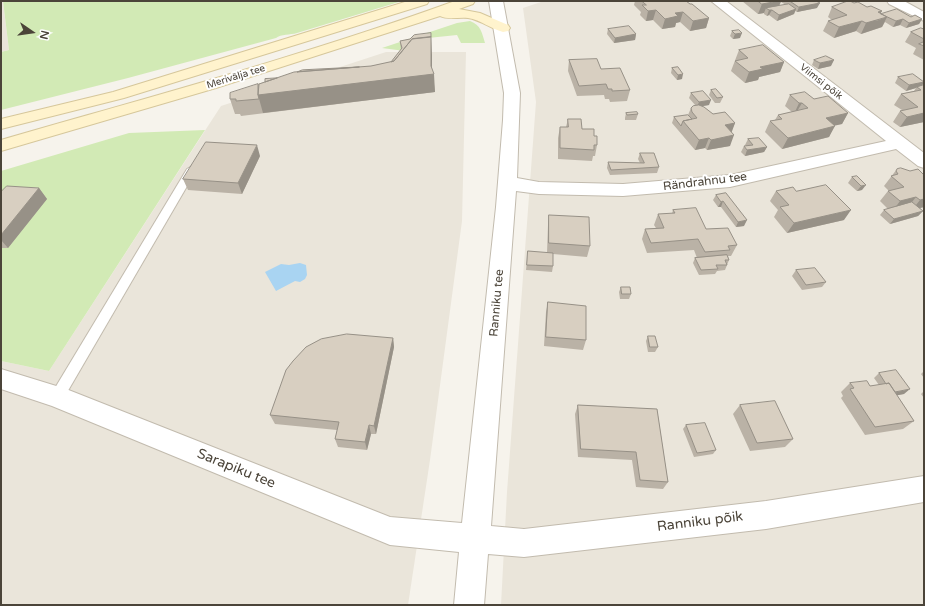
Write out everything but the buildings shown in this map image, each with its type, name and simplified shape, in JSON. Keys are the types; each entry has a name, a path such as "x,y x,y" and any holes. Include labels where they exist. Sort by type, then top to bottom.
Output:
{"main road":[{"name":"Merivälja tee","path":"1,124 118,95 422,1"},
{"name":"Merivälja tee","path":"1,146 210,85 413,21 468,1"},
{"path":"413,21 455,12 486,19 503,28"}],"street":[{"name":"Ranniku tee","path":"469,605 507,183 512,93 503,28 496,1"},
{"name":"Viimsi põik","path":"718,1 924,162"},
{"path":"894,1 924,17"},
{"name":"Rändrahnu tee","path":"507,183 539,188 623,190 730,181 899,143"},
{"name":"Sarapiku tee","path":"1,379 57,397 390,531 475,539"},
{"name":"Ranniku põik","path":"475,539 524,542 547,540 766,515 924,489"}],"lane":[{"path":"57,397 195,164"}],"shaded area":[{"path":"1,1 3,1 9,50 1,52"},
{"path":"544,1 924,1 924,605 501,605 507,492 536,102 523,8"},
{"path":"386,52 466,52 462,221 430,460 408,605 1,605 1,361 49,371 221,106"}],"green space":[{"path":"3,1 402,1 297,33 280,36 128,78 1,110 1,52 9,50"},
{"path":"470,21 479,27 485,43 461,43 457,35 428,38 412,52 382,48 457,23"},
{"path":"205,130 49,371 1,361 1,171 129,133"}],"water":[{"path":"300,263 306,265 307,275 305,279 300,282 295,281 276,291 265,272 281,264 289,265"}]}
